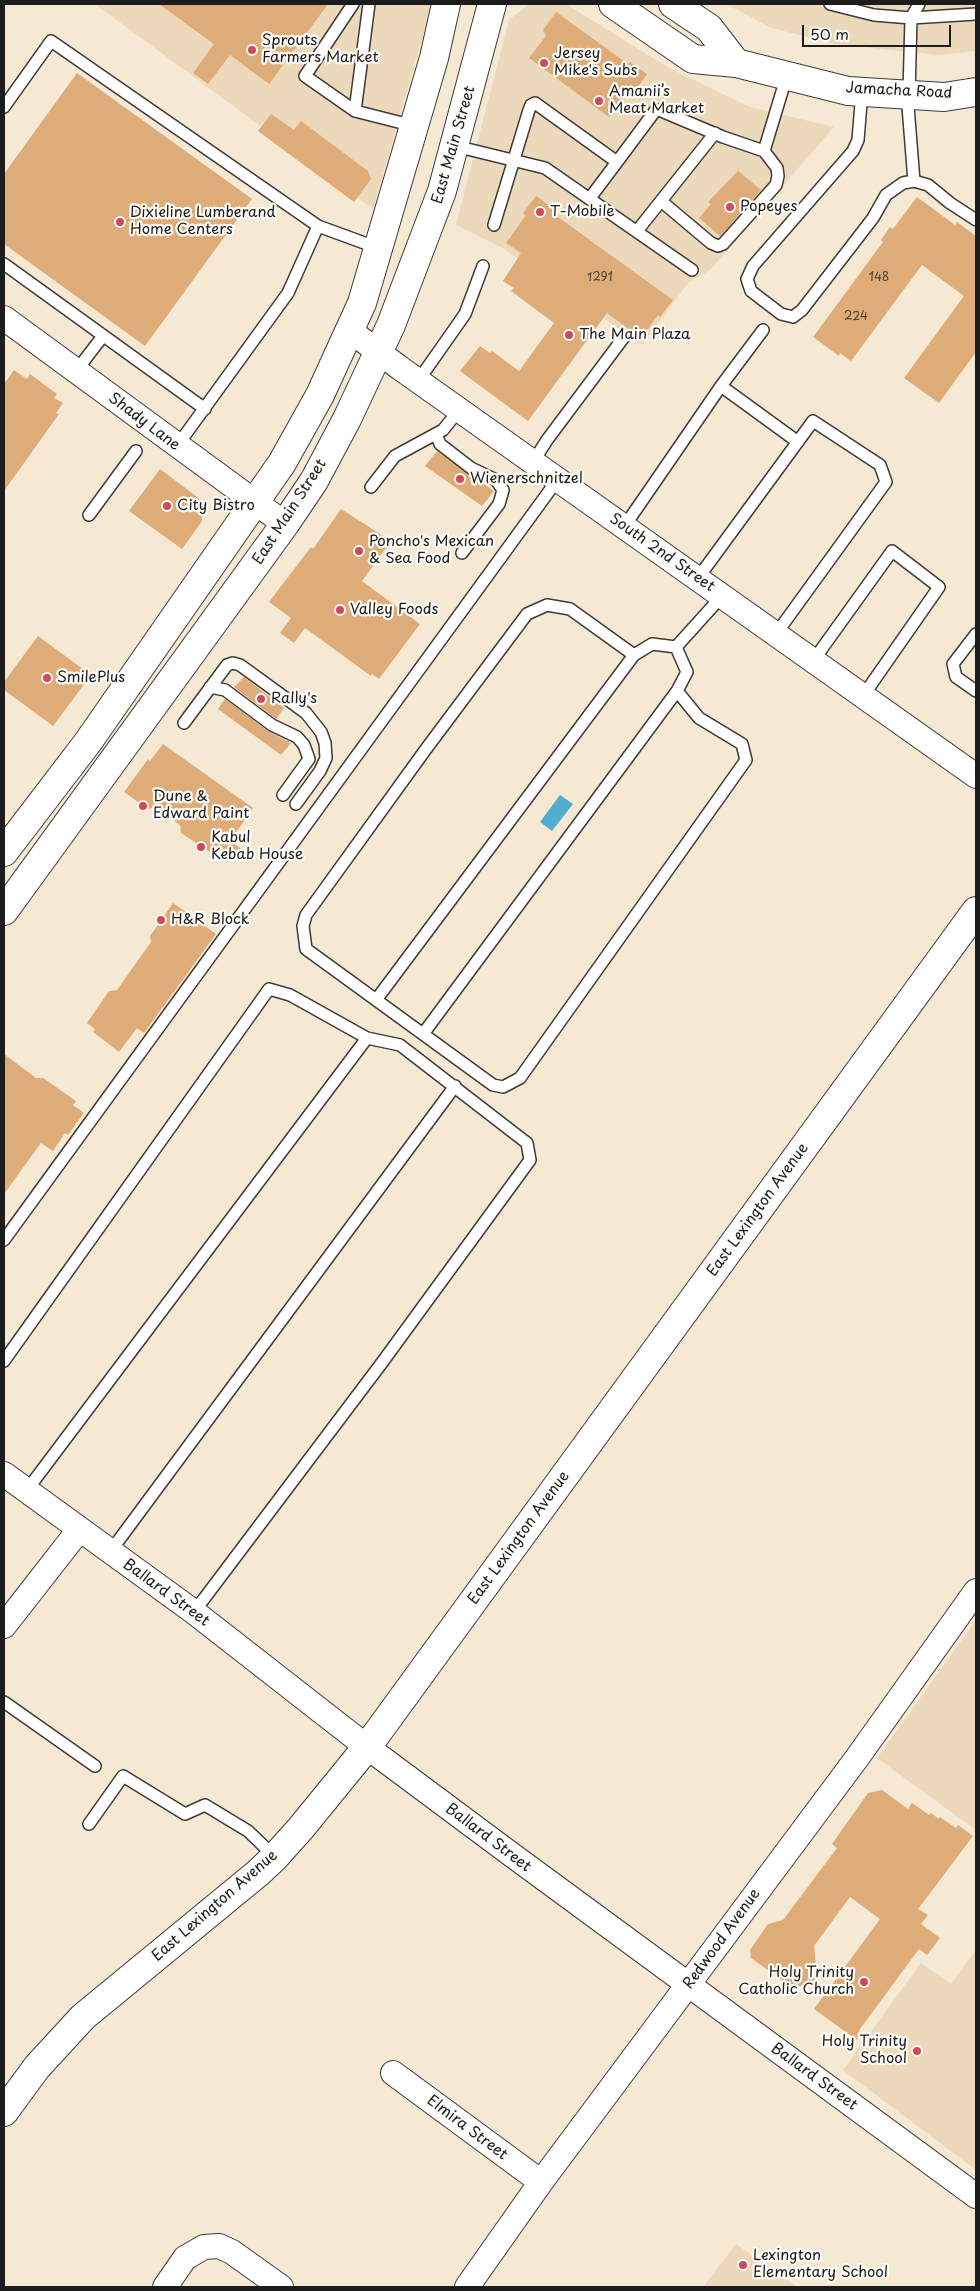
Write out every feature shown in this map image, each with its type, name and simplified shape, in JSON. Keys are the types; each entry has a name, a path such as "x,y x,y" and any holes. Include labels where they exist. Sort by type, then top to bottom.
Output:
{"main road":[{"name":"East Main Street","path":"4,911 285,524 314,481 347,418 391,325 442,191 492,4"},
{"name":"Jamacha Road","path":"613,4 693,59 736,63 848,90 944,97 976,92"},
{"path":"673,4 709,28 736,63"},
{"path":"4,852 88,742 282,463 315,404 362,302 415,126 442,12"},
{"path":"127,685 155,702"},
{"name":"East Lexington Avenue","path":"4,2112 37,2068 84,2017 258,1873 274,1857 301,1828 367,1748 976,910"}],"street":[{"name":"Shady Lane","path":"4,318 285,524"},
{"name":"South 2nd Street","path":"349,330 418,382 558,479 976,776"},
{"name":"Ballard Street","path":"4,1474 194,1612 367,1748 976,2196"},
{"path":"4,1626 79,1530"},
{"name":"Redwood Avenue","path":"467,2287 541,2182 857,1758 976,1591"},
{"name":"Elmira Street","path":"393,2073 541,2182"},
{"path":"165,2287 185,2258 204,2247 219,2246 232,2252 281,2287"}],"lane":[{"path":"353,4 305,76 356,110 415,126"},
{"path":"356,110 369,4"},
{"path":"830,4 874,15 911,18 976,14"},
{"path":"914,181 908,94 911,18 919,4"},
{"path":"4,107 51,41 318,226 378,249"},
{"path":"764,151 787,75"},
{"path":"862,91 858,140 853,151 753,266 747,279 751,291 781,314 793,317 802,310 873,218 886,195 903,184 914,181 928,186 976,220"},
{"path":"494,225 531,105 535,103 617,162"},
{"path":"590,198 655,111 666,112 715,134 764,151 777,168 776,185 723,244 718,246 711,243 661,201"},
{"path":"637,231 715,134"},
{"path":"455,146 545,168 692,270"},
{"path":"177,446 288,293 318,226"},
{"path":"4,264 205,409"},
{"path":"418,382 465,314 483,266"},
{"path":"624,527 721,386 763,330"},
{"path":"76,371 103,336"},
{"path":"533,462 547,440 624,337"},
{"path":"721,386 798,442"},
{"path":"371,488 395,456 443,430 459,410"},
{"path":"698,578 813,422 880,465 886,482 776,634"},
{"path":"436,434 440,444 472,468 496,480 503,490 499,504 462,553"},
{"path":"89,515 136,450"},
{"path":"4,1240 558,479"},
{"path":"813,661 892,552 939,586 863,696"},
{"path":"676,647 722,596"},
{"path":"634,655 570,609 547,605 527,614 426,749 306,915 303,926 306,950 493,1086 503,1087 520,1078 746,760 742,744 699,718 677,691"},
{"path":"976,634 954,664 956,676 976,691"},
{"path":"376,1000 634,655 652,644 676,647"},
{"path":"423,1034 677,691 687,672 676,647"},
{"path":"184,723 227,665 233,663 240,665 306,713 314,722 325,743 326,758 320,771 296,804"},
{"path":"210,687 225,690 272,725 297,737 304,745 309,759 284,795"},
{"path":"4,1360 268,989 290,995 367,1038 400,1045 527,1143 530,1160 382,1364 194,1612"},
{"path":"27,1490 367,1038"},
{"path":"110,1552 455,1086"},
{"path":"4,1702 95,1766"},
{"path":"89,1824 123,1776 185,1814 205,1805 248,1831 274,1857"}],"shaded area":[{"path":"95,4 432,4 373,209"},
{"path":"529,4 566,4 669,68 750,107 834,127 710,270 688,283 642,345 501,247 456,225 509,20"},
{"path":"726,4 976,4 976,51 938,55 835,44 772,28"},
{"path":"976,1620 976,1830 877,1758"},
{"name":"Holy Trinity School","path":"976,1950 976,2170 843,2070 921,1963 951,1984"},
{"name":"Lexington Elementary School","path":"736,2244 797,2287 703,2287"}],"water":[{"path":"560,795 573,804 552,831 540,822"}],"building":[{"name":"Sprouts Farmers Market","path":"159,4 328,4 269,84 230,55 208,84 193,73 214,44"},
{"path":"556,12 628,64 630,62 647,74 634,92 630,88 609,117 529,58 546,36 543,30"},
{"name":"Dixieline Lumberand Home Centers","path":"77,73 252,199 145,346 4,244 4,174"},
{"path":"271,114 294,130 301,121 368,171 371,179 354,202 258,131"},
{"name":"Popeyes","path":"738,171 761,190 720,236 699,218 711,204 708,202"},
{"path":"536,196 558,212 555,215 673,300 660,317 658,315 641,338 607,313 528,421 460,371 480,346 490,353 492,351 519,371 554,323 511,291 514,288 503,281 521,253 506,243 526,215 523,213"},
{"path":"917,197 955,225 957,222 976,236 976,352 939,403 904,378 964,296 922,265 851,361 840,353 839,356 813,337 883,242 881,240 890,227 893,229"},
{"path":"14,370 27,379 30,374 57,394 54,398 63,403 56,413 59,414 4,491 4,384"},
{"name":"Wienerschnitzel","path":"437,451 494,491 482,506 425,466"},
{"name":"City Bistro","path":"160,469 201,501 202,521 182,549 129,511"},
{"name":"Valley Foods","path":"341,509 391,541 362,581 420,624 379,679 372,674 371,676 305,628 294,643 280,633 291,618 269,602 311,547 313,549"},
{"name":"SmilePlus","path":"38,636 91,675 53,726 4,690 4,682"},
{"name":"Rally's","path":"244,677 284,708 276,719 234,687"},
{"path":"225,699 268,731 291,743 281,755 218,709"},
{"path":"163,744 253,808 230,841 243,850 210,852 181,833 180,825 155,807 148,809 124,792 148,759 150,761"},
{"path":"173,903 216,934 144,1033 137,1028 119,1052 93,1032 95,1029 87,1023 109,991 117,990 151,942 150,936"},
{"path":"4,1054 36,1078 43,1078 76,1101 73,1105 84,1113 68,1135 65,1133 53,1151 41,1143 4,1194"},
{"path":"882,1790 908,1809 912,1803 929,1815 931,1813 939,1819 940,1817 956,1828 958,1825 973,1836 918,1909 928,1915 921,1924 940,1938 927,1955 919,1949 860,2029 857,2040 814,2009 880,1919 850,1897 814,1946 818,1984 791,1987 751,1958 750,1950 768,1924 783,1920 837,1848 832,1844 868,1793"}],"place":[{"name":"Sprouts Farmers Market","path":"252,50"},
{"name":"Jersey Mike's Subs","path":"544,63"},
{"name":"Amanii’s Meat Market","path":"599,101"},
{"name":"Popeyes","path":"730,207"},
{"name":"T-Mobile","path":"540,212"},
{"name":"Dixieline Lumberand Home Centers","path":"120,222"},
{"name":"The Main Plaza","path":"569,335"},
{"name":"Wienerschnitzel","path":"460,479"},
{"name":"City Bistro","path":"167,506"},
{"name":"Poncho's Mexican & Sea Food","path":"359,551"},
{"name":"Valley Foods","path":"340,610"},
{"name":"SmilePlus","path":"47,678"},
{"name":"Rally's","path":"261,699"},
{"name":"Dune & Edward Paint","path":"143,806"},
{"name":"Kabul Kebab House","path":"201,847"},
{"name":"H&R Block","path":"161,920"},
{"name":"Holy Trinity Catholic Church","path":"864,1982"},
{"name":"Holy Trinity School","path":"917,2051"},
{"name":"Lexington Elementary School","path":"743,2265"}]}
